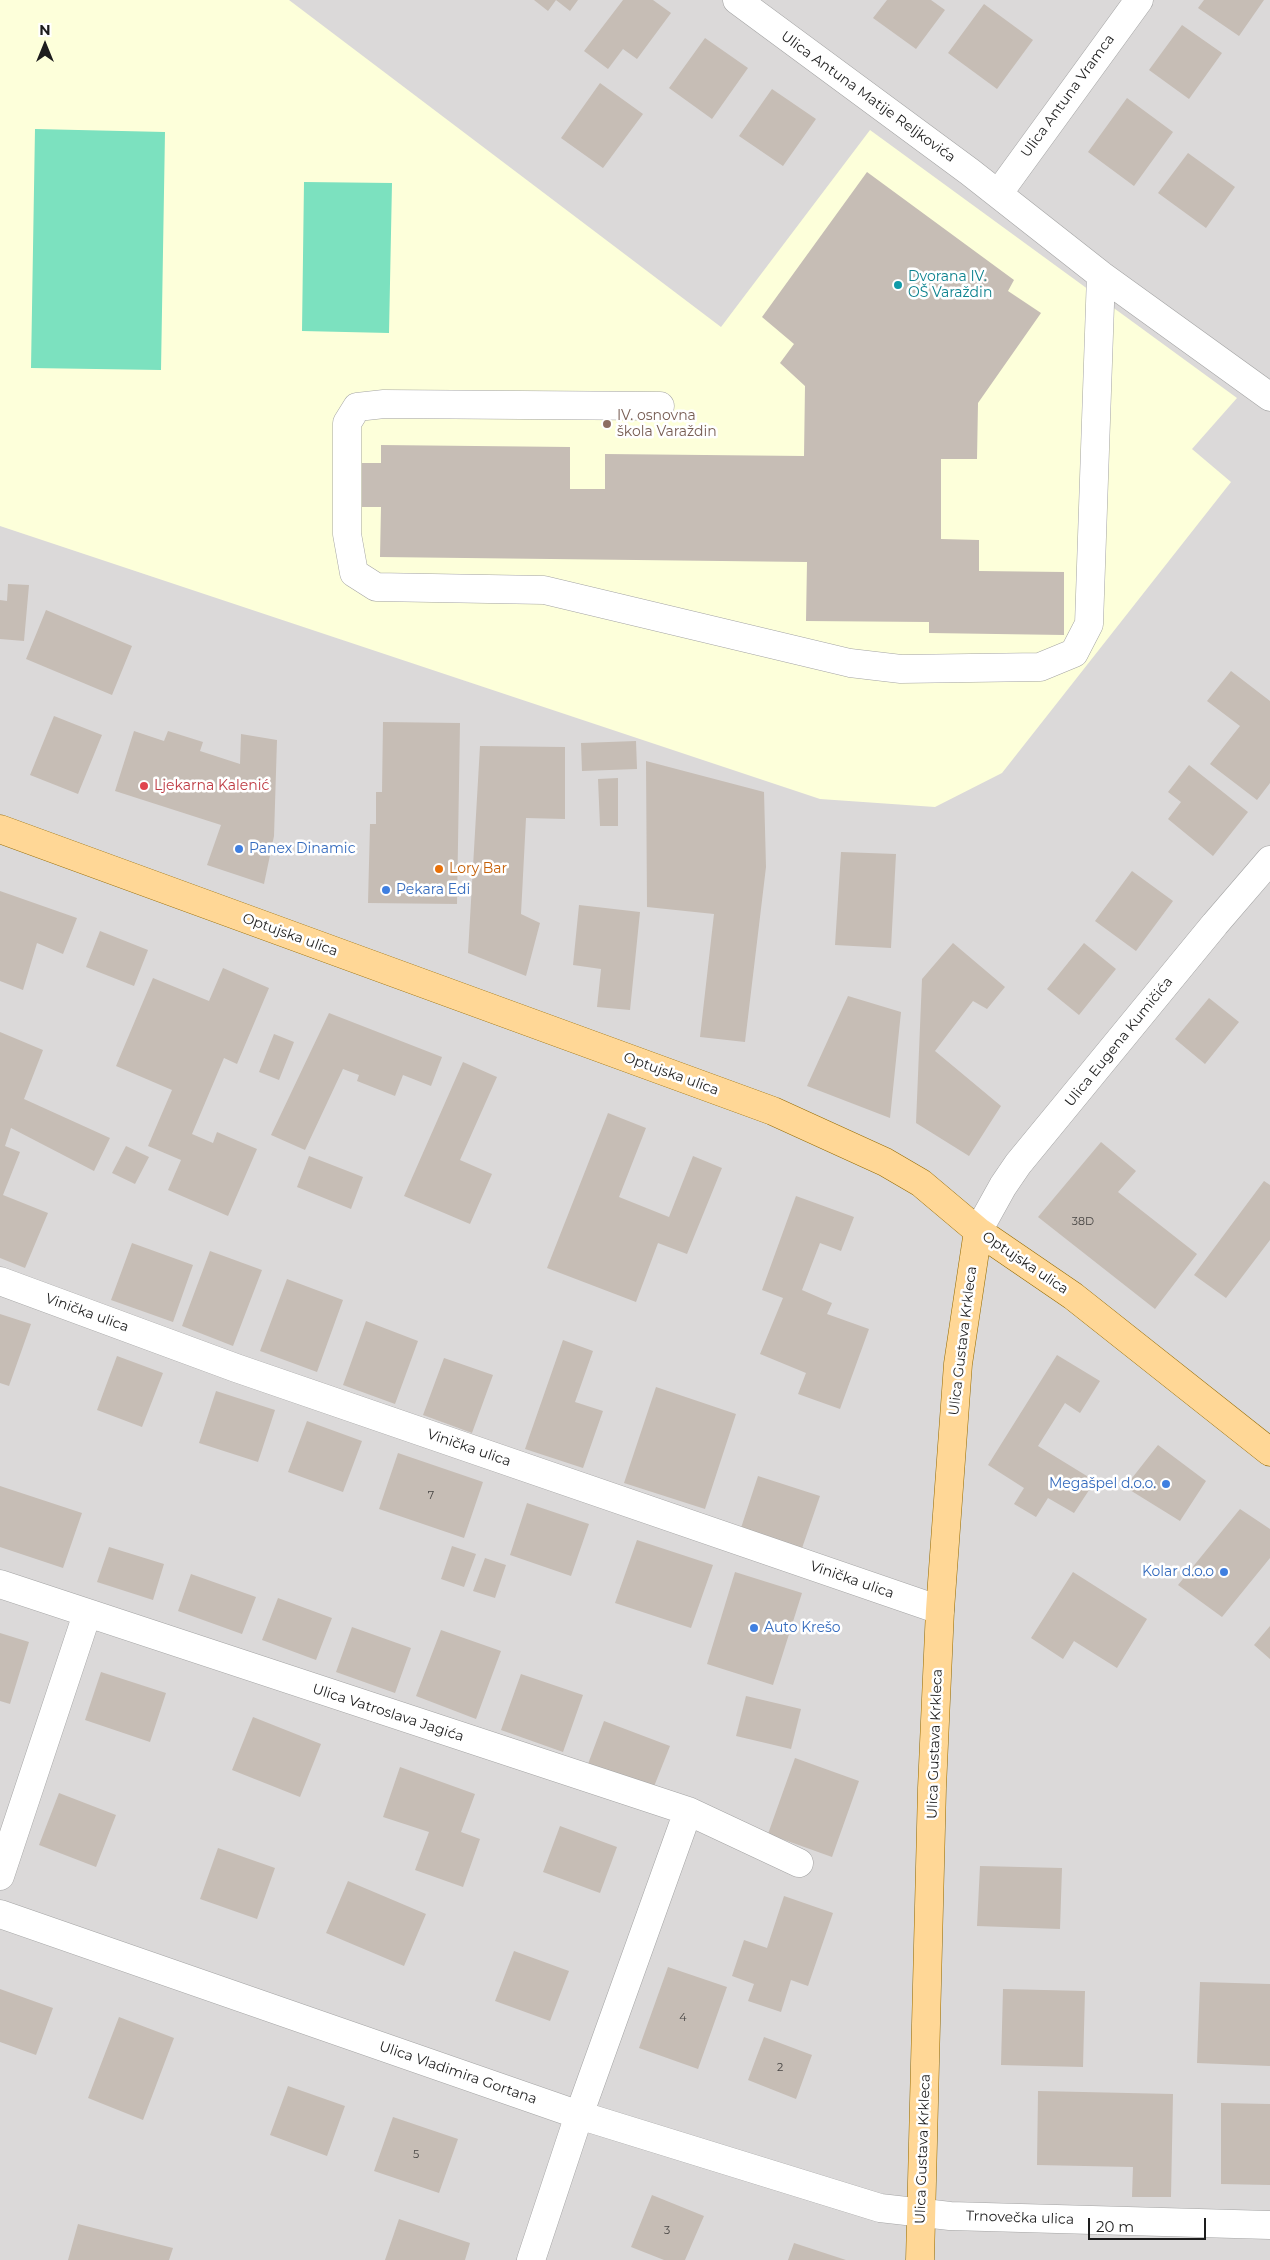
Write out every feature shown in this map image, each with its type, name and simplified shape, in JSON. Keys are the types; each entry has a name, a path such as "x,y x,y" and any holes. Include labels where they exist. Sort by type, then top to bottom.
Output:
{"main road":[{"name":"Optujska ulica","path":"0,829 773,1111 885,1162 921,1183 978,1231 1073,1296 1270,1452"},
{"name":"Ulica Gustava Krkleca","path":"920,2260 932,1788 940,1610 958,1364 978,1231"}],"street":[{"name":"Ulica Antuna Matije Reljkovića","path":"737,0 998,194 1101,275 1270,397"},
{"name":"Ulica Antuna Vramca","path":"998,194 1139,0"},
{"path":"660,406 384,404 358,407 347,423 347,534 354,572 376,587 544,590 850,663 901,669 1040,667 1074,653 1089,624 1101,275"},
{"name":"Ulica Eugena Kumičića","path":"978,1231 1003,1186 1018,1164 1270,860"},
{"name":"Vinička ulica","path":"0,1281 236,1368 940,1610"},
{"name":"Ulica Vatroslava Jagića","path":"0,1584 688,1811 799,1863"},
{"path":"0,1876 87,1614"},
{"path":"531,2260 578,2115 688,1811"},
{"name":"Ulica Vladimira Gortana","path":"0,1914 578,2115 880,2208 921,2214"},
{"name":"Trnovečka ulica","path":"921,2214 1270,2225"}],"shaded area":[{"path":"0,0 1270,0 1270,2260 0,2260"},
{"name":"IV. osnovna škola Varaždin","path":"0,0 289,0 721,327 870,130 1237,398 1192,449 1231,482 1002,773 935,807 820,799 0,526"}],"green space":[{"path":"35,129 165,132 161,370 31,368"},
{"path":"304,182 392,183 389,333 302,331"}],"building":[{"path":"534,0 556,0 548,11"},
{"path":"556,0 578,0 570,11"},
{"path":"623,0 653,0 671,13 637,59 623,49 608,69 584,51"},
{"path":"887,0 931,0 945,10 916,49 873,18"},
{"path":"1204,0 1264,0 1239,36 1198,8"},
{"path":"984,4 1033,40 997,89 948,53"},
{"path":"1182,25 1222,53 1189,99 1149,70"},
{"path":"705,38 748,68 712,119 669,88"},
{"path":"600,83 643,114 603,168 561,138"},
{"path":"772,89 816,119 783,166 739,136"},
{"path":"1127,98 1173,132 1134,186 1088,152"},
{"path":"1188,153 1235,187 1206,228 1158,193"},
{"path":"867,172 1014,280 1008,291 1041,313 978,403 977,459 941,459 941,539 979,540 979,571 1064,572 1064,635 929,633 929,622 806,621 807,562 380,557 381,507 362,507 362,463 381,463 381,445 570,447 570,489 605,489 605,454 804,456 805,386 780,363 794,344 762,317"},
{"path":"8,584 29,585 24,641 0,639 0,600 7,601"},
{"path":"46,610 132,646 112,695 26,659"},
{"path":"1231,671 1270,701 1270,783 1257,800 1210,764 1240,726 1207,701"},
{"path":"54,716 102,735 78,794 30,775"},
{"path":"383,722 460,723 457,904 368,903 370,824 376,824 376,792 382,792"},
{"path":"134,731 164,741 168,731 203,742 200,751 240,764 241,734 277,740 274,836 264,884 207,865 221,825 115,791"},
{"path":"636,741 637,769 582,771 581,743"},
{"path":"480,746 565,747 565,819 526,818 521,914 540,923 526,976 468,953"},
{"path":"646,761 764,792 766,867 745,1042 700,1037 714,914 647,907"},
{"path":"1189,765 1248,812 1213,856 1168,819 1181,802 1168,792"},
{"path":"618,778 618,826 600,826 598,779"},
{"path":"841,852 896,854 891,948 835,945"},
{"path":"1132,871 1173,901 1136,951 1095,921"},
{"path":"0,891 77,918 63,954 37,943 23,990 0,981"},
{"path":"579,905 640,912 630,1010 597,1007 601,969 573,965"},
{"path":"100,931 148,950 134,986 86,967"},
{"path":"953,943 1005,987 987,1009 973,1001 935,1051 1001,1106 969,1156 916,1123 922,979"},
{"path":"1084,943 1116,969 1079,1015 1047,989"},
{"path":"223,968 269,988 237,1064 224,1058 192,1134 213,1143 217,1132 257,1149 228,1216 168,1190 181,1160 148,1146 172,1090 116,1066 153,978 209,1001"},
{"path":"848,996 901,1012 890,1118 807,1086"},
{"path":"1209,998 1239,1022 1205,1064 1175,1039"},
{"path":"329,1013 442,1057 431,1086 403,1075 395,1096 357,1081 359,1075 343,1069 305,1150 271,1135"},
{"path":"0,1032 43,1050 24,1099 110,1138 94,1171 11,1128 5,1146 20,1152 3,1195 48,1213 25,1268 0,1258"},
{"path":"274,1034 294,1042 279,1080 259,1072"},
{"path":"463,1062 497,1077 460,1160 492,1174 470,1224 404,1196"},
{"path":"608,1113 646,1128 619,1197 669,1217 693,1156 722,1168 687,1254 658,1243 636,1302 547,1268"},
{"path":"1101,1142 1136,1171 1118,1192 1197,1254 1155,1309 1038,1217"},
{"path":"126,1146 149,1157 135,1184 112,1173"},
{"path":"309,1156 363,1177 351,1209 297,1187"},
{"path":"1264,1181 1270,1185 1270,1240 1226,1298 1194,1275"},
{"path":"796,1196 854,1217 841,1251 820,1243 802,1290 832,1303 827,1314 869,1329 840,1409 798,1394 806,1373 760,1354 783,1298 762,1290"},
{"path":"132,1243 193,1265 173,1322 111,1300"},
{"path":"210,1251 262,1270 233,1346 182,1326"},
{"path":"287,1279 343,1300 317,1372 260,1351"},
{"path":"0,1314 31,1324 9,1386 0,1383"},
{"path":"366,1321 418,1341 395,1404 343,1385"},
{"path":"563,1340 593,1351 575,1402 603,1411 583,1468 525,1449"},
{"path":"1057,1355 1100,1381 1080,1413 1065,1403 1038,1446 1095,1481 1074,1513 1048,1498 1036,1517 1014,1504 1024,1488 988,1465"},
{"path":"117,1356 163,1373 142,1427 97,1410"},
{"path":"444,1358 493,1375 472,1433 423,1415"},
{"path":"656,1387 736,1414 705,1509 624,1483"},
{"path":"216,1391 275,1410 258,1462 199,1443"},
{"path":"307,1421 362,1441 343,1492 288,1472"},
{"name":"Megašpel d.o.o.","path":"1158,1445 1206,1481 1180,1521 1125,1487"},
{"path":"398,1453 483,1482 464,1538 379,1509"},
{"path":"758,1476 820,1496 801,1551 740,1531"},
{"path":"0,1486 82,1513 63,1568 0,1547"},
{"path":"527,1503 589,1524 571,1576 510,1555"},
{"name":"Kolar d.o.o","path":"1240,1509 1270,1529 1270,1558 1222,1617 1178,1585"},
{"path":"637,1540 713,1565 691,1628 615,1603"},
{"path":"452,1546 476,1554 464,1587 441,1579"},
{"path":"109,1547 164,1564 153,1600 97,1582"},
{"path":"485,1558 506,1565 495,1598 473,1591"},
{"name":"Auto Krešo","path":"735,1572 802,1593 773,1685 707,1664"},
{"path":"1073,1572 1147,1619 1117,1668 1074,1641 1063,1659 1031,1638"},
{"path":"191,1574 256,1597 242,1634 178,1611"},
{"path":"278,1598 332,1618 316,1660 262,1640"},
{"path":"1270,1626 1270,1659 1254,1645"},
{"path":"352,1627 411,1648 395,1693 336,1672"},
{"path":"441,1630 501,1651 476,1719 416,1696"},
{"path":"0,1633 29,1642 10,1704 0,1701"},
{"path":"101,1672 166,1693 150,1742 85,1720"},
{"path":"521,1674 583,1695 563,1752 501,1730"},
{"path":"746,1696 801,1709 791,1749 736,1736"},
{"path":"253,1717 321,1744 300,1797 232,1770"},
{"path":"604,1721 670,1746 653,1789 588,1764"},
{"path":"795,1758 859,1781 832,1857 768,1834"},
{"path":"400,1767 475,1794 461,1832 480,1839 463,1887 415,1870 429,1832 383,1817"},
{"path":"59,1793 116,1815 96,1867 39,1845"},
{"path":"560,1826 617,1847 600,1893 543,1872"},
{"path":"218,1848 275,1868 257,1919 200,1899"},
{"path":"980,1866 1062,1868 1060,1929 977,1926"},
{"path":"348,1881 426,1914 404,1966 326,1933"},
{"path":"784,1896 833,1913 808,1986 791,1980 781,2012 748,2001 754,1984 732,1976 744,1940 767,1948"},
{"path":"514,1951 569,1971 550,2021 495,2001"},
{"path":"668,1967 727,1987 698,2069 639,2048"},
{"path":"1200,1982 1270,1984 1270,2066 1197,2063"},
{"path":"0,1989 53,2008 36,2055 0,2042"},
{"path":"1003,1989 1085,1991 1083,2067 1001,2065"},
{"path":"119,2017 174,2038 143,2120 88,2098"},
{"path":"764,2037 812,2055 796,2099 748,2080"},
{"path":"288,2086 345,2106 327,2156 270,2135"},
{"path":"1038,2091 1173,2094 1171,2197 1132,2197 1133,2167 1037,2165"},
{"path":"1221,2103 1270,2104 1270,2185 1221,2184"},
{"path":"393,2117 458,2139 439,2193 374,2171"},
{"path":"652,2195 704,2216 685,2260 664,2260 631,2247"},
{"path":"399,2219 470,2243 465,2260 385,2260"},
{"path":"78,2224 173,2248 169,2260 68,2260"},
{"path":"794,2243 846,2260 788,2260"}],"place":[{"name":"Dvorana IV. OŠ Varaždin","path":"898,285"},
{"name":"IV. osnovna škola Varaždin","path":"607,424"},
{"name":"Ljekarna Kalenić","path":"144,786"},
{"name":"Panex Dinamic","path":"239,849"},
{"name":"Lory Bar","path":"439,869"},
{"name":"Pekara Edi","path":"386,890"},
{"name":"Megašpel d.o.o.","path":"1166,1484"},
{"name":"Kolar d.o.o","path":"1224,1572"},
{"name":"Auto Krešo","path":"754,1628"}]}
